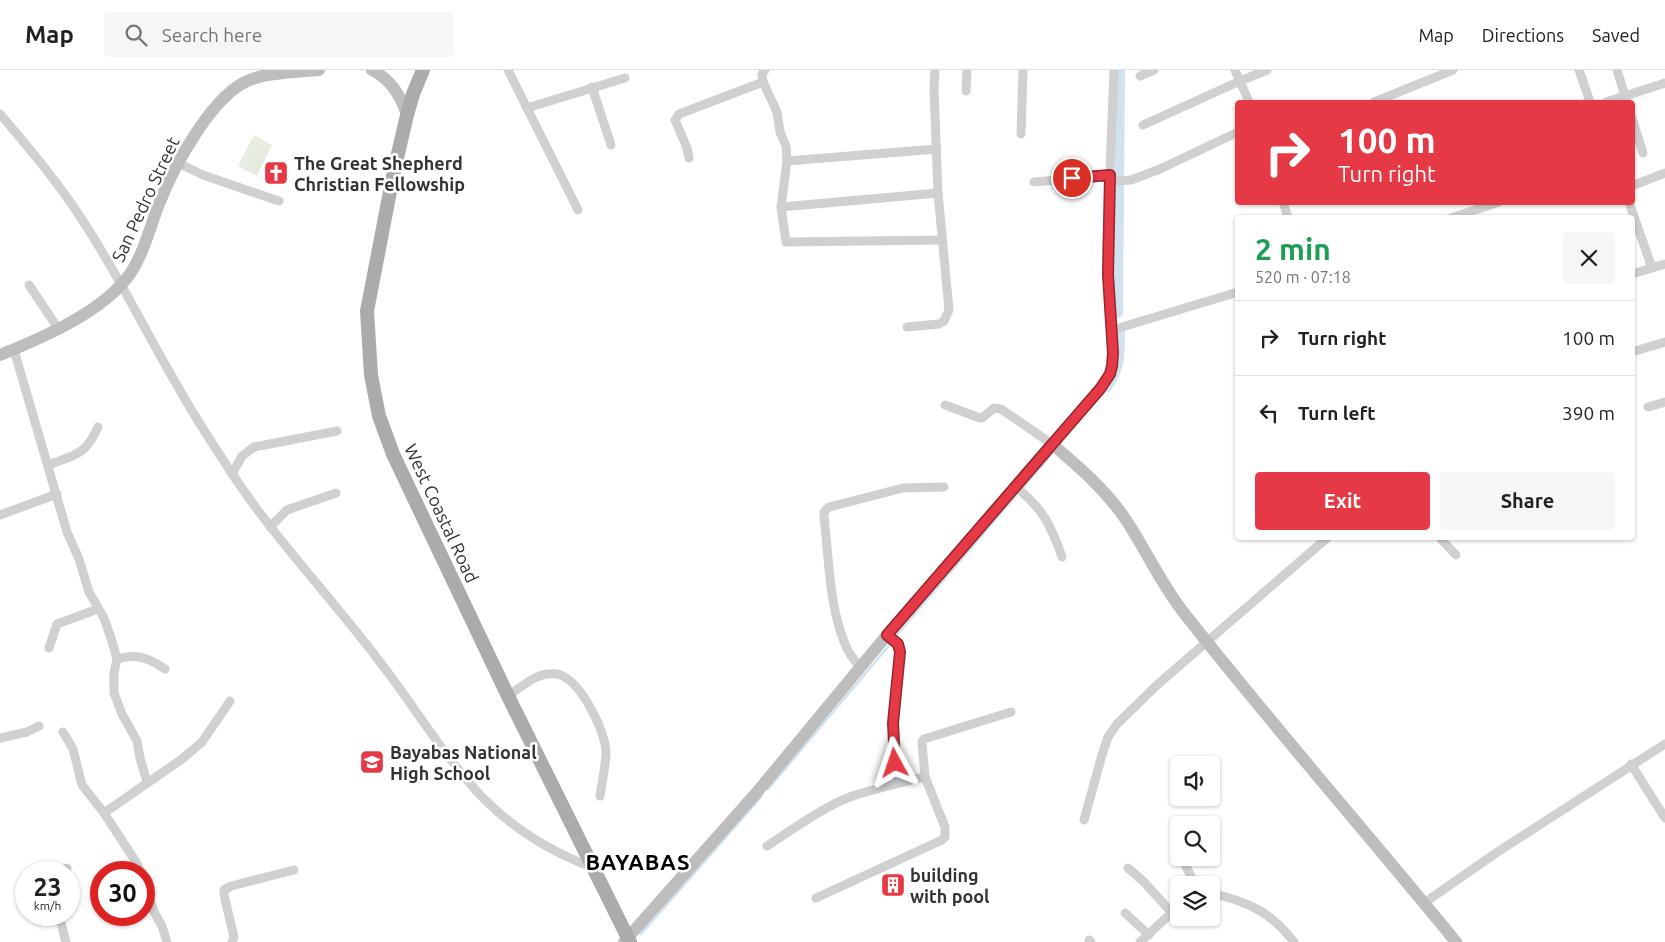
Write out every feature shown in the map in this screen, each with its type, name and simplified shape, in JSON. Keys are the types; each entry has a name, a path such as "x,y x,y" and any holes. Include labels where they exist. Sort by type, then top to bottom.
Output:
{"main road":[{"name":"West Coastal Road","path":"423,70 407,115 392,180 367,312 371,375 379,416 393,454 508,696 594,868 627,941"}],"street":[{"name":"San Pedro Street","path":"0,356 58,330 92,308 120,285 131,273 141,254 159,203 178,163 200,126 225,96 250,75 263,76 319,70"},
{"path":"372,70 385,79 395,90 404,105 407,115"},
{"path":"508,70 578,210"},
{"path":"765,70 762,74 762,82 777,112 780,132 786,146 787,161 781,207 785,241 788,243 942,240"},
{"path":"907,327 939,324 947,317 949,310 938,193 935,70"},
{"path":"966,91 967,70"},
{"path":"1021,134 1023,70"},
{"path":"627,941 758,791 860,667 892,639 1020,491 1052,444 1100,389 1110,374 1113,353 1108,275 1114,180 1114,70"},
{"path":"1140,76 1154,70"},
{"path":"1235,70 1248,100"},
{"path":"1143,125 1267,70"},
{"path":"1379,100 1453,70"},
{"path":"1579,70 1589,100"},
{"path":"1617,70 1626,99 1665,83"},
{"path":"527,108 625,78"},
{"path":"688,158 687,148 675,120 677,115 762,82"},
{"path":"592,88 611,145"},
{"path":"0,114 44,166 76,211 178,388 232,474 270,527 346,617 458,768 483,797 504,817 530,835 573,860 594,868"},
{"path":"1034,182 1131,180 1160,169 1235,133"},
{"path":"1635,135 1643,153"},
{"path":"787,161 937,149"},
{"path":"178,163 203,175 278,201"},
{"path":"1635,185 1665,173"},
{"path":"781,207 938,193"},
{"path":"1470,215 1482,213 1494,205"},
{"path":"1635,219 1652,268"},
{"path":"1635,273 1665,264"},
{"path":"29,285 58,330"},
{"path":"1112,330 1235,293"},
{"path":"1635,351 1665,342"},
{"path":"14,350 67,532 79,560 89,592 104,618 117,659 114,673 114,693 122,714 137,741 147,782"},
{"path":"1648,407 1665,402"},
{"path":"945,404 980,418 994,408 1001,409 1052,444 1092,479 1125,519 1182,611 1316,776 1456,942"},
{"path":"48,465 77,454 84,449 93,439 98,427"},
{"path":"232,474 242,456 254,447 337,431"},
{"path":"860,667 846,646 841,632 834,598 824,512 828,508 903,488 944,487"},
{"path":"1020,491 1049,522 1062,557"},
{"path":"0,515 57,494"},
{"path":"270,527 287,510 336,494"},
{"path":"1084,820 1102,754 1114,728 1157,685 1325,540"},
{"path":"1442,540 1456,555"},
{"path":"49,648 57,624 98,609"},
{"path":"892,639 900,652 894,705 893,737 897,783"},
{"path":"117,659 140,656 150,659 166,669"},
{"path":"508,696 545,674 558,674 569,679 588,705 604,740 606,754 600,796"},
{"path":"104,813 202,742 230,701"},
{"path":"816,898 942,840 945,837 945,827 926,777 922,742 924,739 1011,712"},
{"path":"0,738 27,732 39,726"},
{"path":"63,732 73,749 82,785 104,813 135,861"},
{"path":"1424,903 1496,853 1665,744"},
{"path":"1632,764 1665,818"},
{"path":"767,846 832,806 858,795 897,783 926,777"},
{"path":"1128,868 1170,905"},
{"path":"232,942 234,937 224,890 231,886 294,870"},
{"path":"1220,896 1247,903 1273,918 1294,942"},
{"path":"1125,913 1148,934"},
{"path":"155,914 162,926 167,942"},
{"path":"1140,942 1170,914"},
{"path":"62,926 66,942"}],"shaded area":[{"path":"254,135 272,145 257,176 238,166"}],"waterway":[{"path":"1118,313 1120,70"},
{"path":"1107,387 1117,366 1120,330"},
{"path":"1022,489 1052,454"},
{"path":"895,637 1018,493"},
{"path":"768,789 892,642"},
{"path":"641,934 761,797"}],"place":[{"name":"The Great Shepherd Christian Fellowship","path":"276,173"},
{"name":"Bayabas National High School","path":"372,762"},
{"name":"building with pool","path":"893,885"}],"district":[{"name":"BAYABAS","path":"638,861"}],"route":[{"path":"895,763 893,723 900,652 898,644 887,635 1106,382 1110,374 1113,353 1107,243 1110,175 1072,178"}]}
